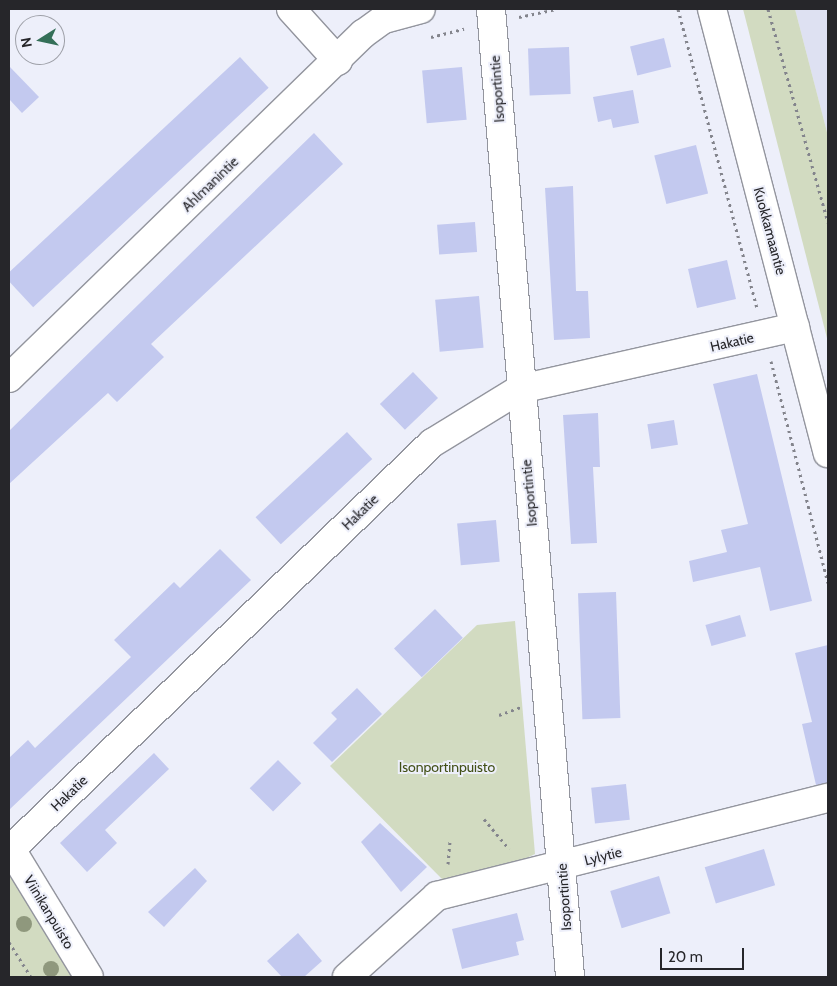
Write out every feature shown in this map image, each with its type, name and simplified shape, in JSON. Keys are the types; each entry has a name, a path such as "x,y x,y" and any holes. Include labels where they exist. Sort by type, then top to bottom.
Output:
{"street":[{"path":"291,9 338,61"},
{"name":"Ahlmanintie","path":"9,378 338,61 376,22 421,9"},
{"name":"Kuokkamaantie","path":"712,9 828,453"},
{"name":"Isoportintie","path":"491,16 520,389 570,977"},
{"name":"Hakatie","path":"10,848 432,443 520,389 795,327"},
{"name":"Lylytie","path":"347,977 437,896 562,867 828,798"},
{"name":"Viinikanpuisto","path":"10,848 89,977"}],"path":[{"path":"535,9 536,13"},
{"path":"426,38 491,16 536,13 556,9"},
{"path":"678,9 828,583"},
{"path":"768,9 828,223"},
{"path":"484,819 531,874"},
{"path":"9,942 31,977"}],"shaded area":[{"path":"795,9 828,9 828,136"}],"green space":[{"path":"743,9 795,9 828,136 828,342"},
{"name":"Isonportinpuisto","path":"515,621 535,854 514,864 444,881 330,766 477,625"},
{"path":"9,870 73,977 9,977"}],"building":[{"path":"664,38 671,67 637,76 630,46"},
{"path":"569,47 571,94 530,95 528,48"},
{"path":"240,57 269,88 33,307 9,281 9,272"},
{"path":"9,66 39,97 22,113 9,99"},
{"path":"462,67 467,120 427,123 422,70"},
{"path":"633,90 639,123 613,128 611,119 598,122 593,97"},
{"path":"314,133 343,164 151,344 164,357 117,402 108,393 9,484 9,431"},
{"path":"696,145 708,194 666,204 654,155"},
{"path":"573,186 576,291 588,291 590,338 554,340 545,188"},
{"path":"475,222 477,252 439,255 437,225"},
{"path":"727,260 736,299 697,308 688,269"},
{"path":"479,296 484,348 440,352 435,300"},
{"path":"413,372 438,398 405,430 380,404"},
{"path":"757,374 812,601 770,611 760,567 693,582 689,561 727,552 721,530 748,524 713,384"},
{"path":"598,413 600,467 593,467 597,543 571,544 563,415"},
{"path":"674,420 678,445 651,449 647,424"},
{"path":"347,432 372,459 281,544 256,517"},
{"path":"496,520 500,562 461,565 457,523"},
{"path":"220,549 251,580 9,810 9,758 28,740 35,748 131,657 114,640 174,582 180,588"},
{"path":"616,592 620,718 582,719 578,593"},
{"path":"435,609 463,638 422,677 394,649"},
{"path":"740,615 746,636 711,646 705,625"},
{"path":"828,645 828,783 816,785 802,724 812,722 795,653"},
{"path":"357,688 382,714 332,762 313,743 337,719 331,713"},
{"path":"154,753 169,769 105,830 117,843 87,872 60,843"},
{"path":"278,760 301,783 273,812 250,788"},
{"path":"626,784 630,820 595,823 591,788"},
{"path":"380,823 427,867 401,892 361,842"},
{"path":"764,849 775,885 716,903 705,867"},
{"path":"195,868 207,881 164,927 148,912"},
{"path":"659,876 670,913 622,928 610,891"},
{"path":"517,913 524,940 516,942 519,955 462,969 452,929"},
{"path":"298,933 322,961 304,977 282,977 267,961"}]}
